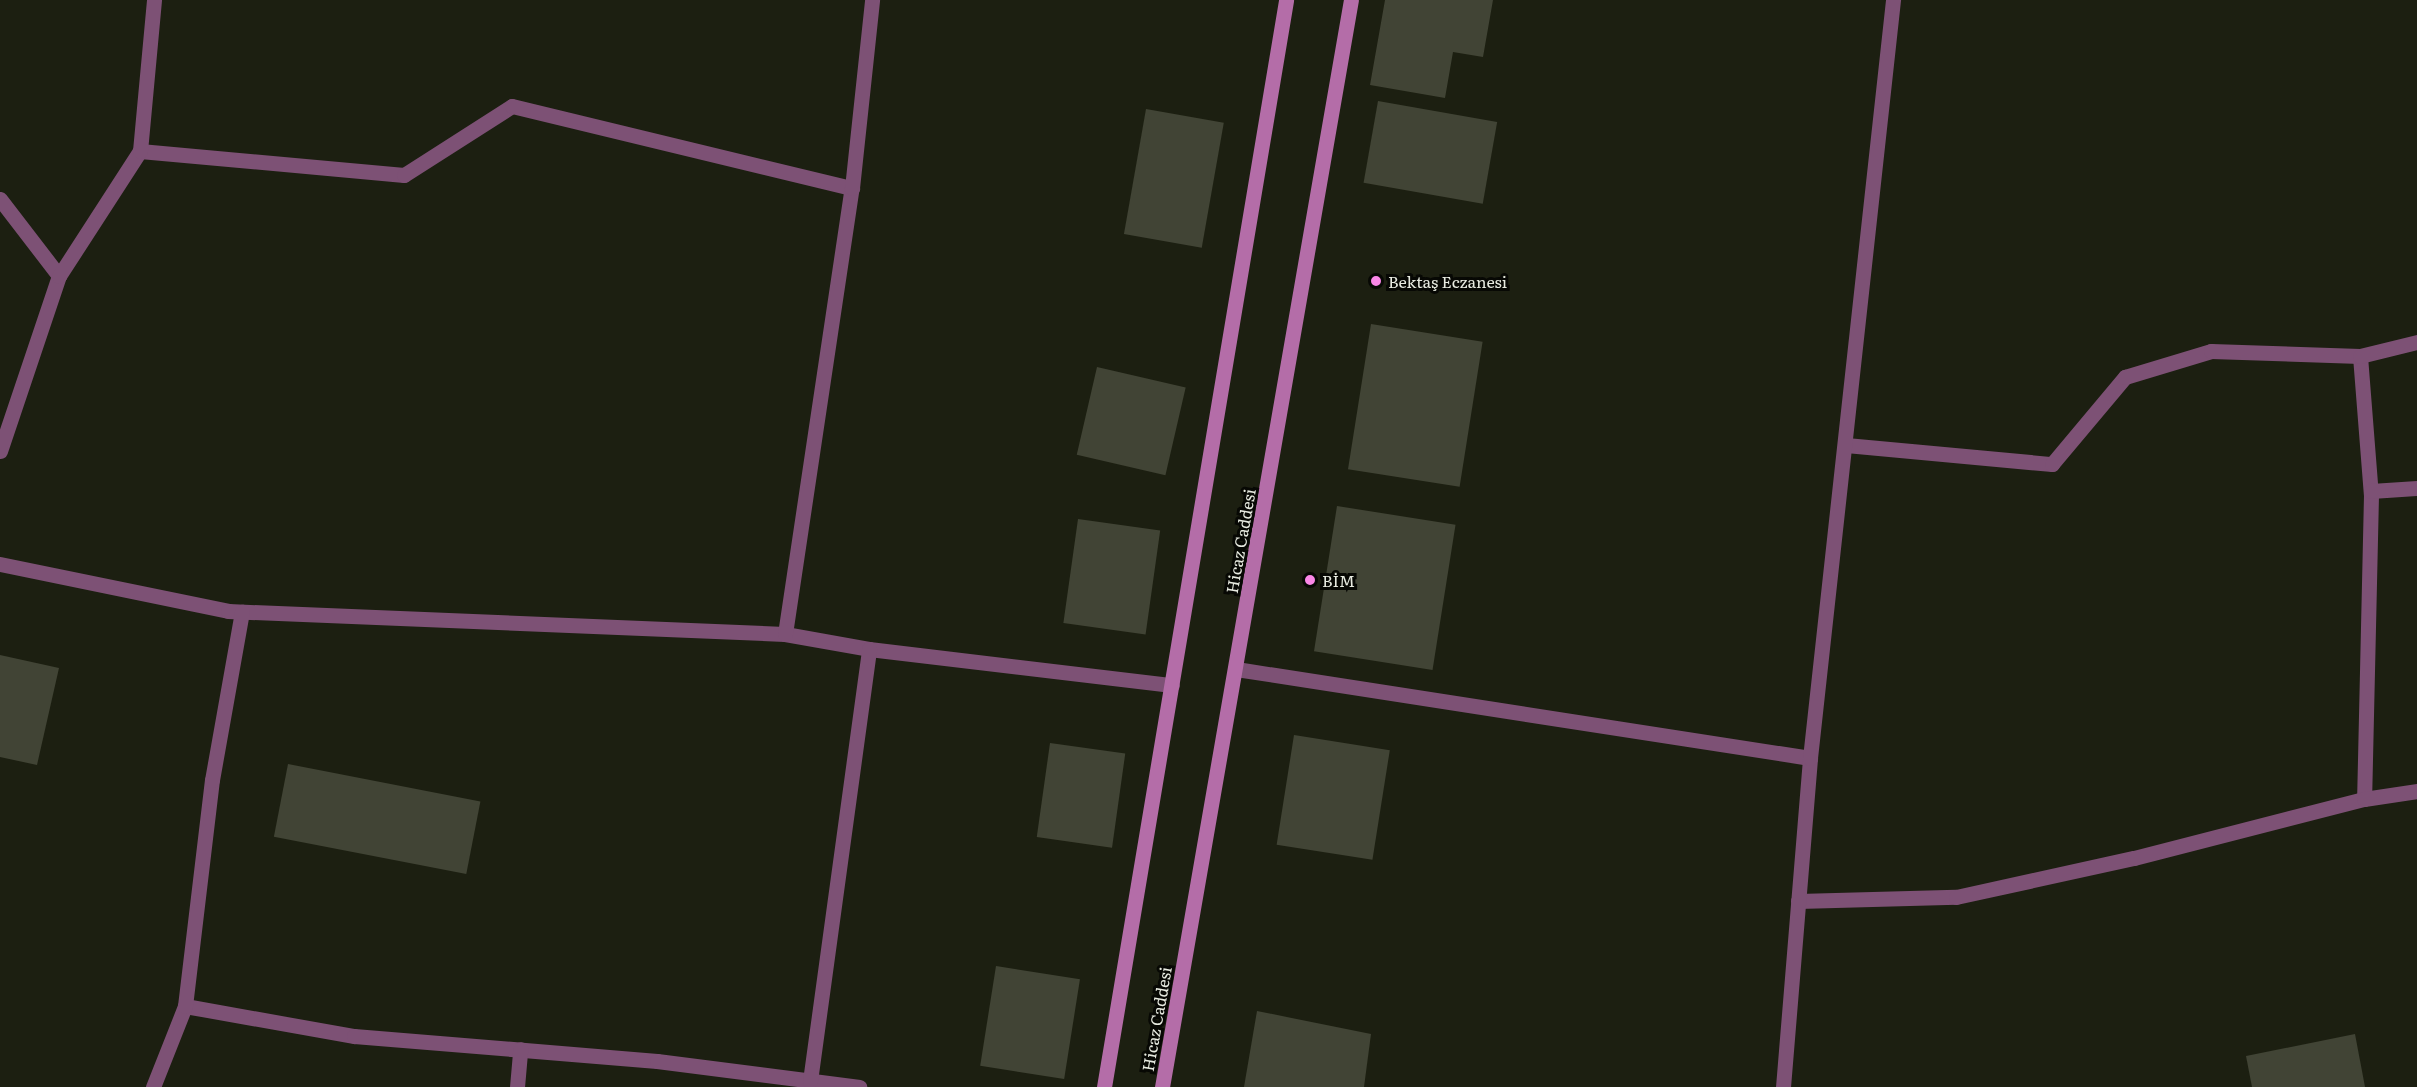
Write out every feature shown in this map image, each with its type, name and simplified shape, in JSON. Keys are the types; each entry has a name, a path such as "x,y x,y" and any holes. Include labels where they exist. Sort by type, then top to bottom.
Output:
{"main road":[{"path":"1104,1087 1286,0"},
{"name":"Hicaz Caddesi","path":"1162,1087 1352,0"}],"street":[{"path":"0,451 7,420 59,276 140,151 154,0"},
{"path":"785,634 852,188 872,0"},
{"path":"1783,1087 1810,758 1893,0"},
{"path":"140,151 404,175 512,106 852,188"},
{"path":"0,199 59,276"},
{"path":"1846,445 2052,464 2125,377 2211,351 2360,356 2417,342"},
{"path":"2360,356 2371,491 2364,799"},
{"path":"2371,491 2417,488"},
{"path":"0,564 242,612 785,634 869,649 1172,685"},
{"path":"153,1087 185,1006 212,780 242,612"},
{"path":"810,1081 869,649"},
{"path":"1236,669 1810,758"},
{"path":"1798,901 1956,897 2134,858 2364,799 2417,791"},
{"path":"185,1006 354,1036 657,1060 783,1082 810,1081 859,1087"},
{"path":"517,1087 520,1049"}],"building":[{"path":"1385,0 1493,0 1483,57 1453,52 1445,98 1370,85"},
{"path":"1378,101 1497,122 1483,204 1364,183"},
{"path":"1146,109 1224,123 1202,248 1124,234"},
{"path":"1371,324 1483,342 1460,487 1348,469"},
{"path":"1097,367 1186,387 1165,475 1077,455"},
{"path":"1337,506 1456,525 1433,670 1314,651"},
{"path":"1078,519 1160,531 1146,635 1063,623"},
{"path":"0,655 59,668 37,765 0,757"},
{"path":"1294,735 1390,750 1372,860 1277,845"},
{"path":"1050,743 1125,754 1112,848 1037,837"},
{"path":"288,764 480,801 466,874 274,837"},
{"path":"996,966 1080,979 1064,1079 980,1066"},
{"path":"1257,1011 1371,1034 1364,1087 1244,1087"},
{"path":"2355,1034 2365,1087 2252,1087 2246,1056"}],"place":[{"name":"Bektaş Eczanesi","path":"1376,281"},
{"name":"BİM","path":"1310,580"}]}
